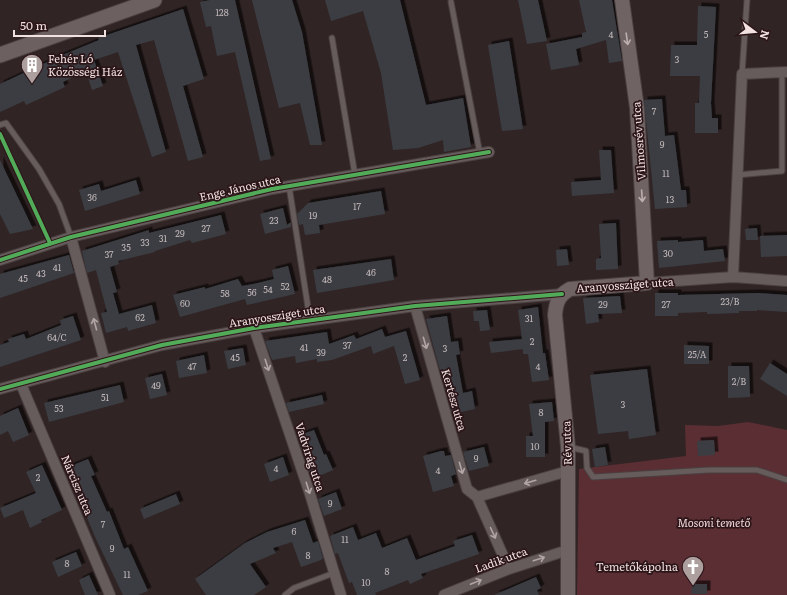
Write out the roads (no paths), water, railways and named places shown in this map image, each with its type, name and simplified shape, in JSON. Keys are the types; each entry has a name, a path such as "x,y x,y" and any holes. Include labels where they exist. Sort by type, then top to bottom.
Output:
{"main road":[{"path":"0,55 154,0"},
{"name":"Vilmosrév utca","path":"622,0 637,108 647,283"},
{"name":"Aranyossziget utca","path":"562,294 570,289 647,283"},
{"name":"Rév utca","path":"562,294 556,302 555,315 568,447 568,595"}],"street":[{"path":"733,277 742,74 784,72"},
{"name":"Enge János utca","path":"0,260 71,237 289,186 485,153"},
{"path":"71,237 105,362"},
{"name":"Aranyossziget utca","path":"647,283 733,277 787,281"},
{"name":"Aranyossziget utca","path":"0,389 105,362 162,345 254,328 415,306 562,294"},
{"name":"Kertész utca","path":"415,306 467,489 477,497 509,569"},
{"name":"Vadvirág utca","path":"254,328 310,494 341,595"},
{"name":"Nárcisz utca","path":"21,384 110,595"},
{"path":"477,497 568,471"},
{"name":"Ladik utca","path":"444,595 509,569 568,550"}],"lane":[{"path":"742,74 747,0"},
{"path":"451,2 485,153"},
{"path":"332,38 355,175"},
{"path":"737,175 782,171 784,72"},
{"path":"0,125 6,123 40,169 59,204 71,237"},
{"path":"289,186 310,320"},
{"path":"568,447 586,451 587,468 594,477 709,470 757,470 787,480"},
{"path":"285,595 294,588 334,573"}],"place":[{"name":"Fehér Ló Közösségi Ház","path":"32,84"},
{"name":"Temetőkápolna","path":"693,586"}],"park label":[{"name":"Mosoni temető","path":"714,523"}]}
